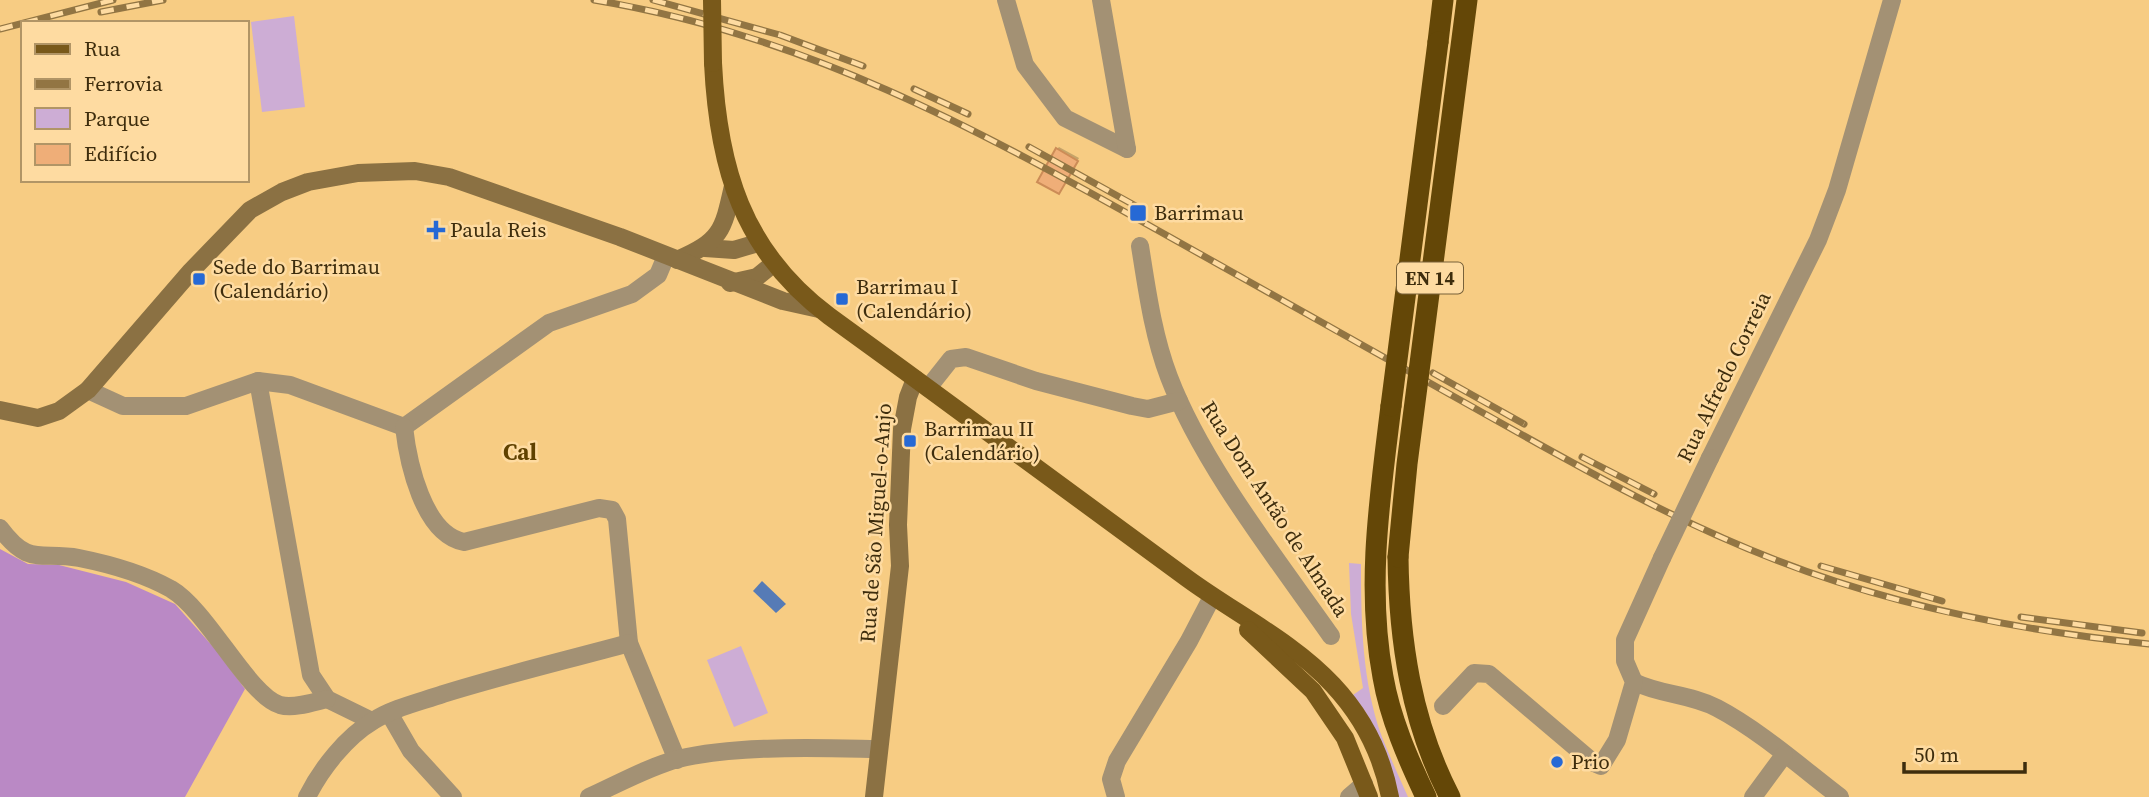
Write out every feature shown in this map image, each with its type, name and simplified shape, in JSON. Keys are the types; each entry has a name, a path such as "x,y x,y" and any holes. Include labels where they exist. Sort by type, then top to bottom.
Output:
{"highway":[{"name":"EN 14","path":"1426,797 1409,761 1383,679 1375,619 1374,554 1443,0"},
{"name":"EN 14","path":"1450,797 1421,726 1407,674 1399,624 1398,557 1427,298 1467,0"}],"main road":[{"path":"712,0 713,63 721,145 747,224 773,264 819,309 1226,608 1311,663 1350,705 1379,755 1390,797"},
{"path":"0,410 38,418 60,411 88,390 191,271 250,211 263,201 308,182 358,173 415,172 449,177 790,304 819,309"},
{"path":"705,248 718,237 725,221 733,186"},
{"path":"671,258 705,248 734,250 758,243"},
{"path":"730,282 757,277 773,264"},
{"name":"Rua de São Miguel-o-Anjo","path":"874,797 877,749 900,566 898,525 902,429 908,397 921,383"},
{"path":"1226,608 1313,691 1345,738 1367,790"}],"street":[{"path":"1006,0 1026,65 1065,118 1127,149 1101,0"},
{"name":"Rua Alfredo Correia","path":"1634,682 1625,661 1625,640 1710,458 1818,240 1837,190 1892,0"},
{"name":"Rua Dom Antão de Almada","path":"1140,246 1157,338 1179,401 1212,460 1331,636"},
{"path":"404,427 549,323 632,294 658,275 671,258"},
{"path":"921,383 951,359 966,357 1036,382 1132,406 1148,409 1179,401"},
{"path":"88,390 123,406 186,406 258,381 290,385 404,427"},
{"path":"258,381 311,675 327,699 372,721"},
{"path":"404,427 416,484 435,523 456,541 464,542 599,508 612,510 617,519 629,643 677,760"},
{"path":"0,527 17,547 36,557 78,558 131,573 172,590 210,626 239,666 269,700 281,706 327,699"},
{"path":"1116,797 1111,779 1117,761 1189,641 1212,597"},
{"path":"307,797 322,771 372,721 479,683 629,643"},
{"path":"1443,706 1474,673 1489,674 1594,763 1601,766 1617,740 1634,682 1649,690 1691,697 1718,708 1840,797"},
{"path":"389,713 411,751 453,797"},
{"path":"589,797 677,760 776,750 877,749"},
{"path":"1753,797 1784,755"},
{"path":"1349,797 1367,790"}],"green space":[{"path":"294,16 305,107 262,112 251,22"},
{"path":"1349,563 1361,564 1364,652 1375,716 1408,797 1398,797 1382,743 1353,695 1363,688 1351,614"},
{"path":"741,646 768,713 734,727 707,660"}],"shaded area":[{"path":"0,549 28,564 59,565 126,582 175,604 216,650 245,689 185,797 0,797"}],"water":[{"path":"762,581 786,604 776,613 753,591"}],"building":[{"path":"1056,148 1078,161 1059,194 1037,182"}],"railway":[{"path":"31,21 113,0"},
{"path":"101,12 163,0"},
{"path":"594,0 672,16 746,36 817,61 955,122 1091,193 1602,479 1740,546 1821,577 1913,604 2006,624 2149,644"},
{"path":"653,0 780,35 863,66"},
{"path":"0,29 21,24"},
{"path":"914,89 968,114"},
{"path":"1029,147 1143,210"},
{"path":"1433,373 1524,424"},
{"path":"1582,457 1654,494"},
{"path":"1821,566 1942,601"},
{"path":"2021,617 2142,633"}],"place":[{"name":"Barrimau","path":"1138,213"},
{"name":"Paula Reis","path":"436,230"},
{"name":"Sede do Barrimau (Calendário)","path":"199,279"},
{"name":"Barrimau I (Calendário)","path":"842,299"},
{"name":"Barrimau II (Calendário)","path":"910,441"},
{"name":"Prio","path":"1557,762"}],"district":[{"name":"Cal","path":"520,452"}]}
